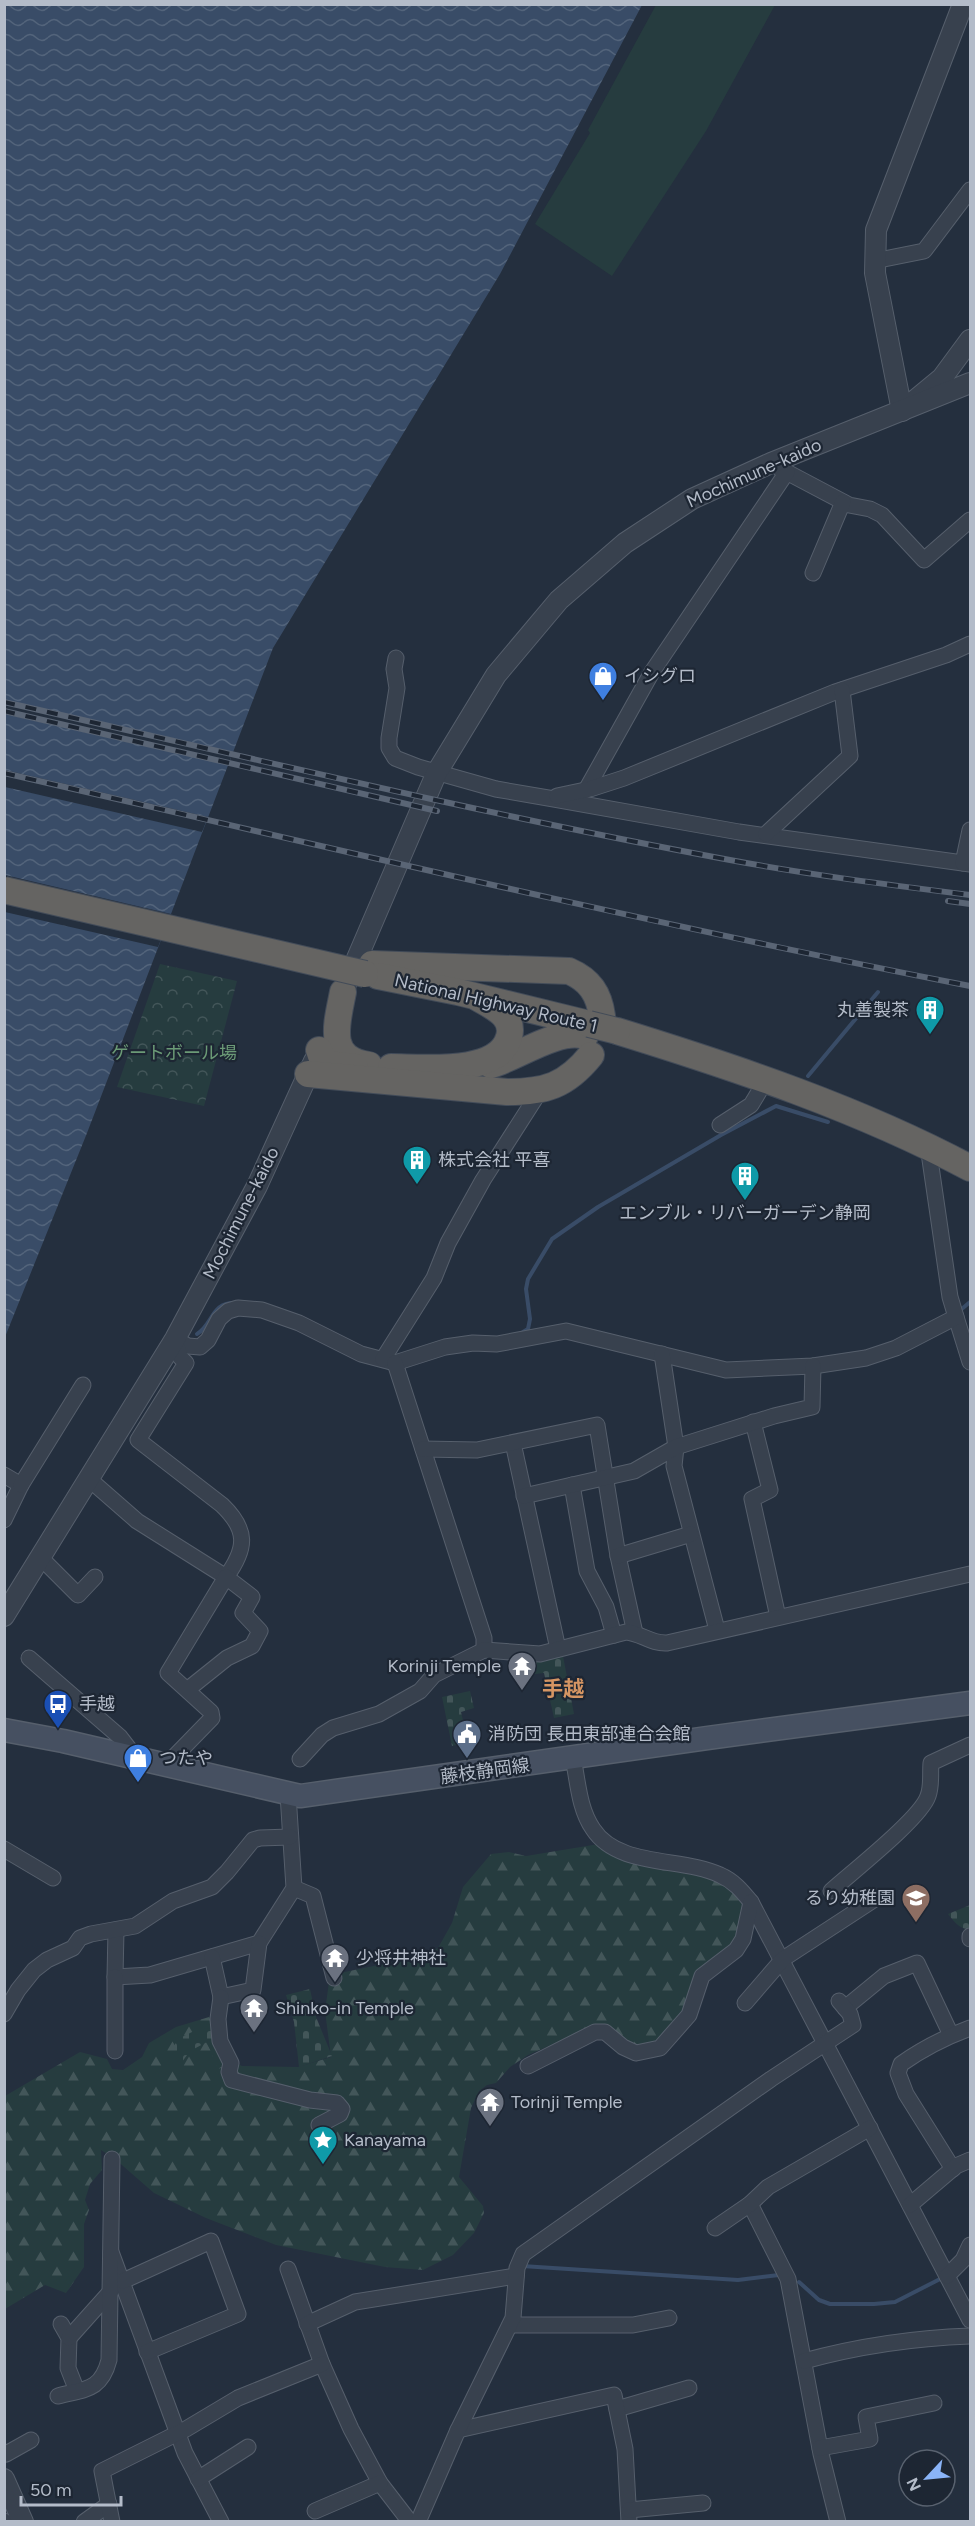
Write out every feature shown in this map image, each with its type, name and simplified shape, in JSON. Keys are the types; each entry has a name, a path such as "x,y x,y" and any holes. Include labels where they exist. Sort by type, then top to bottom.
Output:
{"highway":[{"name":"National Highway Route 1","path":"4,890 310,961 369,969 599,1034 723,1066 928,1146 970,1168"},
{"path":"308,1074 507,1092 540,1091 552,1088 572,1075 599,1034 600,1003 594,989 586,980 569,971 369,969"},
{"path":"343,992 336,1030 341,1050 352,1060 382,1067"},
{"path":"449,1067 483,1062 502,1051 508,1042 510,1023 504,1014 478,998"},
{"path":"328,1058 382,1067 488,1065 561,1036 599,1034 760,1090 835,1108"}],"main road":[{"name":"藤枝静岡線","path":"4,1730 288,1794 313,1796 707,1738 970,1703"}],"street":[{"path":"963,4 876,230 874,261 902,411 942,378 970,340"},
{"path":"874,261 924,251 970,190"},
{"name":"Mochimune-kaido","path":"4,1616 175,1339 256,1186 308,1074 328,1058 343,992 437,772 496,675 559,600 625,543 669,513 722,484 779,468 902,411 970,383"},
{"path":"586,790 652,672 779,468 843,502 870,509 882,515 924,560 970,520"},
{"path":"813,573 843,502"},
{"path":"549,798 586,790 624,778 842,690 946,655 970,644"},
{"path":"396,658 394,669 397,688 388,738 389,748 395,758 437,772 496,789 740,832 967,864 970,830"},
{"path":"766,834 850,756 842,690"},
{"path":"720,1125 751,1105 760,1090"},
{"path":"484,1650 484,1638 423,1449 389,1361 434,1278 448,1243 483,1180 540,1091"},
{"path":"928,1146 950,1298 970,1362"},
{"path":"175,1339 188,1346 200,1347 208,1340 219,1319 228,1311 238,1308 262,1310 299,1323 361,1354 389,1361 445,1347 473,1343 497,1344 566,1331 726,1370 813,1366 881,1353 956,1317"},
{"path":"170,1767 175,1756 212,1718 211,1712 168,1673 241,1553 240,1526 234,1517 222,1505 138,1440 186,1363 180,1357 175,1339"},
{"path":"662,1354 676,1447 674,1466 717,1630"},
{"path":"524,1496 634,1471 676,1447 753,1422 813,1407 813,1366"},
{"path":"4,1520 21,1485 83,1385"},
{"path":"753,1422 770,1490 752,1499 778,1617"},
{"path":"423,1449 477,1450 597,1425 618,1556 635,1633"},
{"path":"513,1443 558,1649"},
{"path":"4,1475 21,1485"},
{"path":"89,1479 137,1521 226,1577 252,1597 243,1613 260,1631 252,1646 227,1658 188,1690"},
{"path":"572,1485 587,1571 606,1607 614,1635"},
{"path":"618,1556 691,1534"},
{"path":"40,1557 78,1595 95,1577"},
{"path":"300,1759 322,1735 333,1728 380,1714 420,1691 434,1675 484,1650 540,1654 614,1635 635,1633 658,1643 970,1574"},
{"path":"29,1658 120,1737 130,1750 132,1758"},
{"path":"831,1891 910,1820 924,1804 929,1793 931,1763 970,1745"},
{"path":"573,1758 583,1809 593,1830 609,1846 636,1856 718,1874 735,1883 751,1902 783,1959 970,2320"},
{"path":"221,1997 254,1990 260,1943 294,1888 288,1794"},
{"path":"4,2014 18,1990 34,1970 47,1960 66,1953 80,1938 135,1926 173,1901 212,1887 253,1840 290,1837"},
{"path":"4,1850 53,1878"},
{"path":"294,1888 313,1896 334,1978"},
{"path":"746,2003 783,1959 878,1897"},
{"path":"528,2066 595,2032 605,2032 623,2047 636,2053 660,2048 689,2015 702,1976 736,1950 743,1939 751,1902"},
{"path":"115,2051 116,1930"},
{"path":"115,1977 150,1975 260,1943"},
{"path":"212,1957 221,1997 218,2019 220,2042 231,2063 228,2072 232,2080 310,2100 337,2103 342,2109 340,2114 319,2125"},
{"path":"418,2522 458,2430 513,2318 516,2276 523,2254 853,2025 850,2014 842,2005 884,1976 917,1963 951,2035"},
{"path":"952,2169 906,2094 898,2073 901,2064 951,2035 970,2028"},
{"path":"715,2228 750,2204 768,2187 870,2128"},
{"path":"112,2159 111,2252 117,2286 147,2352 177,2433 221,2522"},
{"path":"910,2205 952,2169 970,2160"},
{"path":"750,2204 788,2279 820,2448 838,2522"},
{"path":"77,2391 68,2368 69,2338 117,2286 211,2241 238,2313 147,2352"},
{"path":"947,2276 963,2260 970,2245"},
{"path":"288,2269 321,2364 351,2429 380,2483 410,2522"},
{"path":"307,2324 355,2302 516,2276"},
{"path":"58,2396 86,2390 102,2379 107,2369 110,2351 117,2286"},
{"path":"510,2325 633,2325 669,2318"},
{"path":"61,2324 69,2338"},
{"path":"804,2361 839,2352 919,2338 970,2336"},
{"path":"112,2522 102,2471 177,2433 238,2398 321,2364"},
{"path":"617,2409 689,2388"},
{"path":"458,2430 614,2395 625,2448 626,2518 703,2503"},
{"path":"820,2448 870,2439 866,2417 934,2403"},
{"path":"4,2452 6,2454 31,2440"},
{"path":"198,2479 248,2447"},
{"path":"4,2479 23,2522"},
{"path":"315,2511 380,2483"},
{"path":"84,2522 109,2504"}],"green space":[{"path":"656,5 775,5 706,131 612,276 535,224 590,133 588,130"},
{"name":"ゲートボール場","path":"160,964 237,981 204,1106 117,1087"},
{"path":"563,1656 574,1714 554,1718 544,1673 518,1676 514,1658"},
{"path":"470,1691 474,1708 461,1712 468,1742 452,1746 442,1697"},
{"path":"599,1844 714,1878 730,1886 745,1905 743,1931 689,2006 656,2044 639,2047 593,2027 528,2055 510,2067 496,2083 487,2085 479,2091 471,2108 459,2177 483,2206 484,2213 474,2233 453,2255 423,2270 385,2267 276,2245 206,2218 154,2193 115,2159 101,2150 102,2170 90,2184 85,2200 89,2210 84,2224 84,2267 66,2293 45,2285 5,2309 5,2096 80,2052 107,2059 112,2069 123,2070 142,2057 149,2043 176,2027 219,2014 232,2061 242,2066 298,2067 331,2057 325,2011 330,1975 408,1959 438,1948 452,1923 463,1887 491,1854 509,1852 526,1856"},
{"path":"970,1905 970,1930 957,1925 948,1914"},
{"path":"310,1989 316,2017 332,2056 299,2067 294,2022 286,1995"},
{"path":"208,2024 227,2066 218,2069 207,2042 190,2051 179,2066 170,2053 178,2039"}],"water":[{"path":"5,5 642,5 500,274 273,648 87,1133 5,1337"}],"pier":[{"path":"5,700 233,752 228,765 5,714"},
{"path":"5,770 208,817 202,832 5,787"},
{"path":"5,875 171,914 158,947 5,912"}],"waterway":[{"path":"808,1076 878,992"},
{"path":"523,1332 528,1329 530,1319 526,1289 528,1279 552,1239 598,1207 721,1135 776,1106 828,1122"},
{"path":"957,1313 970,1302"},
{"path":"197,1334 221,1306 235,1303"},
{"path":"522,2266 738,2280 779,2275"},
{"path":"799,2282 819,2300 830,2304 874,2304 895,2302 944,2277"}],"railway":[{"path":"4,702 367,785 639,843 790,870 970,895"},
{"path":"4,711 437,811"},
{"path":"4,773 607,910 970,986"},
{"path":"948,901 970,904"}],"place":[{"name":"イシグロ","path":"603,702"},
{"name":"丸善製茶","path":"930,1036"},
{"name":"株式会社 平喜","path":"417,1186"},
{"name":"エンブル・リバーガーデン静岡","path":"745,1202"},
{"name":"Korinji Temple","path":"522,1692"},
{"name":"手越","path":"58,1730"},
{"name":"消防団 長田東部連合会館","path":"467,1760"},
{"name":"つたや","path":"138,1784"},
{"name":"るり幼稚園","path":"916,1924"},
{"name":"少将井神社","path":"335,1984"},
{"name":"Shinko-in Temple","path":"254,2034"},
{"name":"Torinji Temple","path":"490,2128"},
{"name":"Kanayama","path":"323,2166"}],"district":[{"name":"手越","path":"563,1689"}]}
